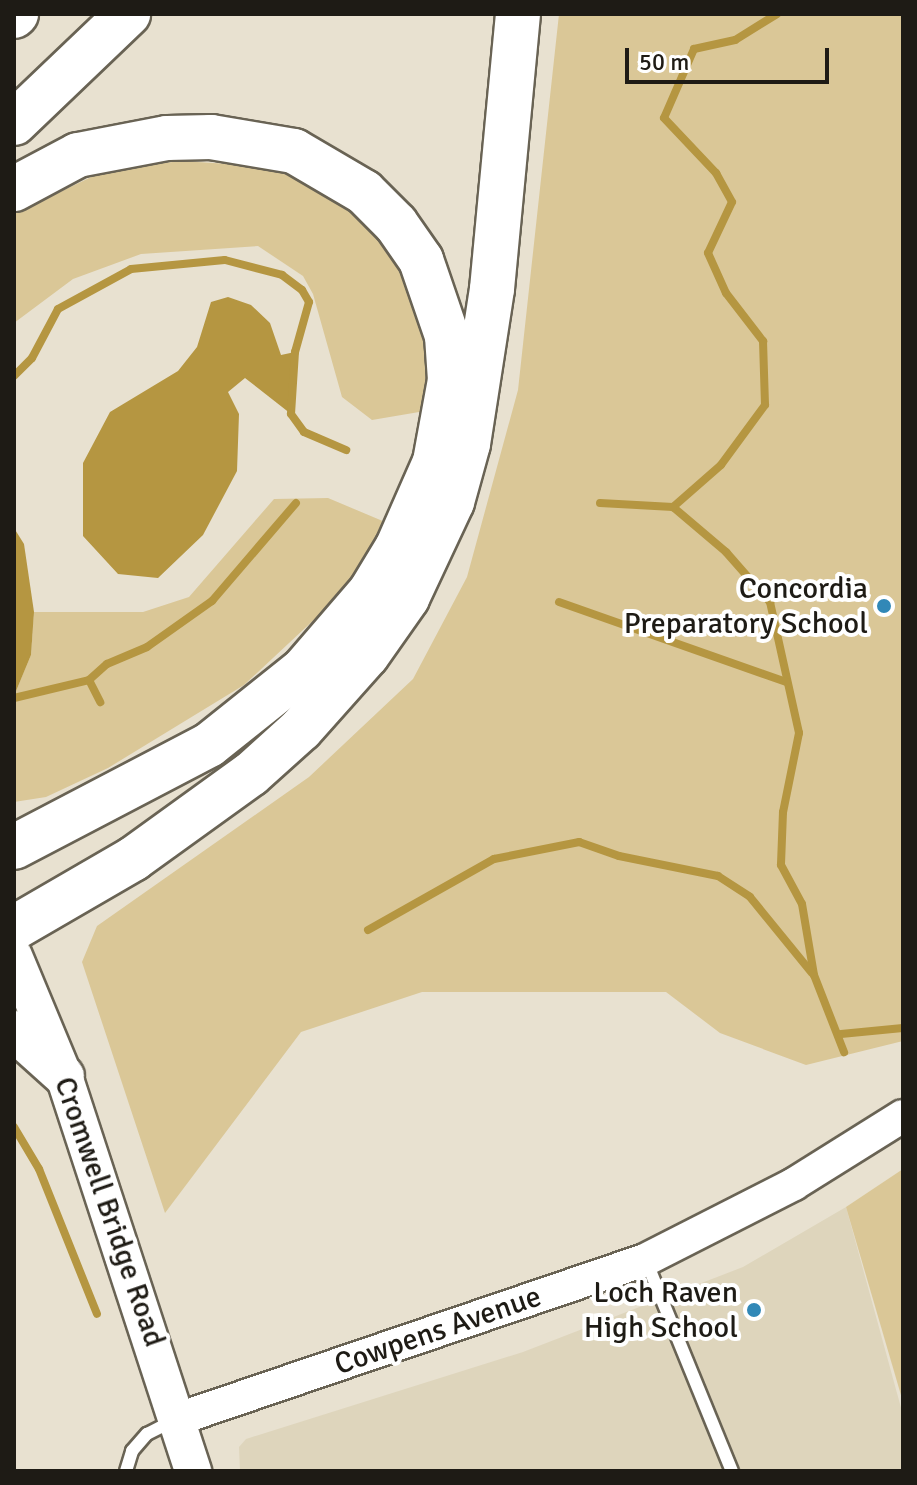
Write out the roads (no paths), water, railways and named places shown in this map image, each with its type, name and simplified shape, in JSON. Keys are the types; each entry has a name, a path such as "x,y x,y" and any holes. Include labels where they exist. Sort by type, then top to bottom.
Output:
{"highway":[{"path":"14,123 128,14"},
{"path":"14,928 133,859 251,774 301,729 367,655 407,598 452,502 468,444 492,289 518,14"},
{"path":"14,189 78,155 167,138 211,137 294,151 364,192 396,224 421,260 447,336 450,380 435,462 397,548 371,591 303,670 209,745 14,847"}],"main road":[{"name":"Cromwell Bridge Road","path":"14,956 64,1076 193,1471"},
{"path":"14,1031 64,1076"}],"street":[{"name":"Cowpens Avenue","path":"178,1419 645,1260 794,1184 903,1116"}],"lane":[{"path":"645,1260 732,1471"},
{"path":"126,1471 132,1451 147,1434 178,1419"}],"waterway":[{"path":"777,14 735,40 694,49 664,118 716,173 732,202 708,253 726,293 763,341 765,405 721,465 673,507 726,552 770,602 799,733 783,812 781,865 802,904 814,975 844,1052"},
{"path":"14,376 32,358 58,309 131,269 225,260 282,275 302,290 309,302 295,352 291,414 304,432 346,450"},
{"path":"14,698 89,680 107,664 147,647 212,601 296,503"},
{"path":"600,503 673,507"},
{"path":"559,602 786,682"},
{"path":"89,680 100,702"},
{"path":"368,930 494,859 579,842 619,856 718,876 750,897 812,973"},
{"path":"841,1034 903,1028"},
{"path":"14,1127 39,1169 97,1314"}],"place":[{"name":"Concordia Preparatory School","path":"884,606"},
{"name":"Loch Raven High School","path":"754,1310"}]}
